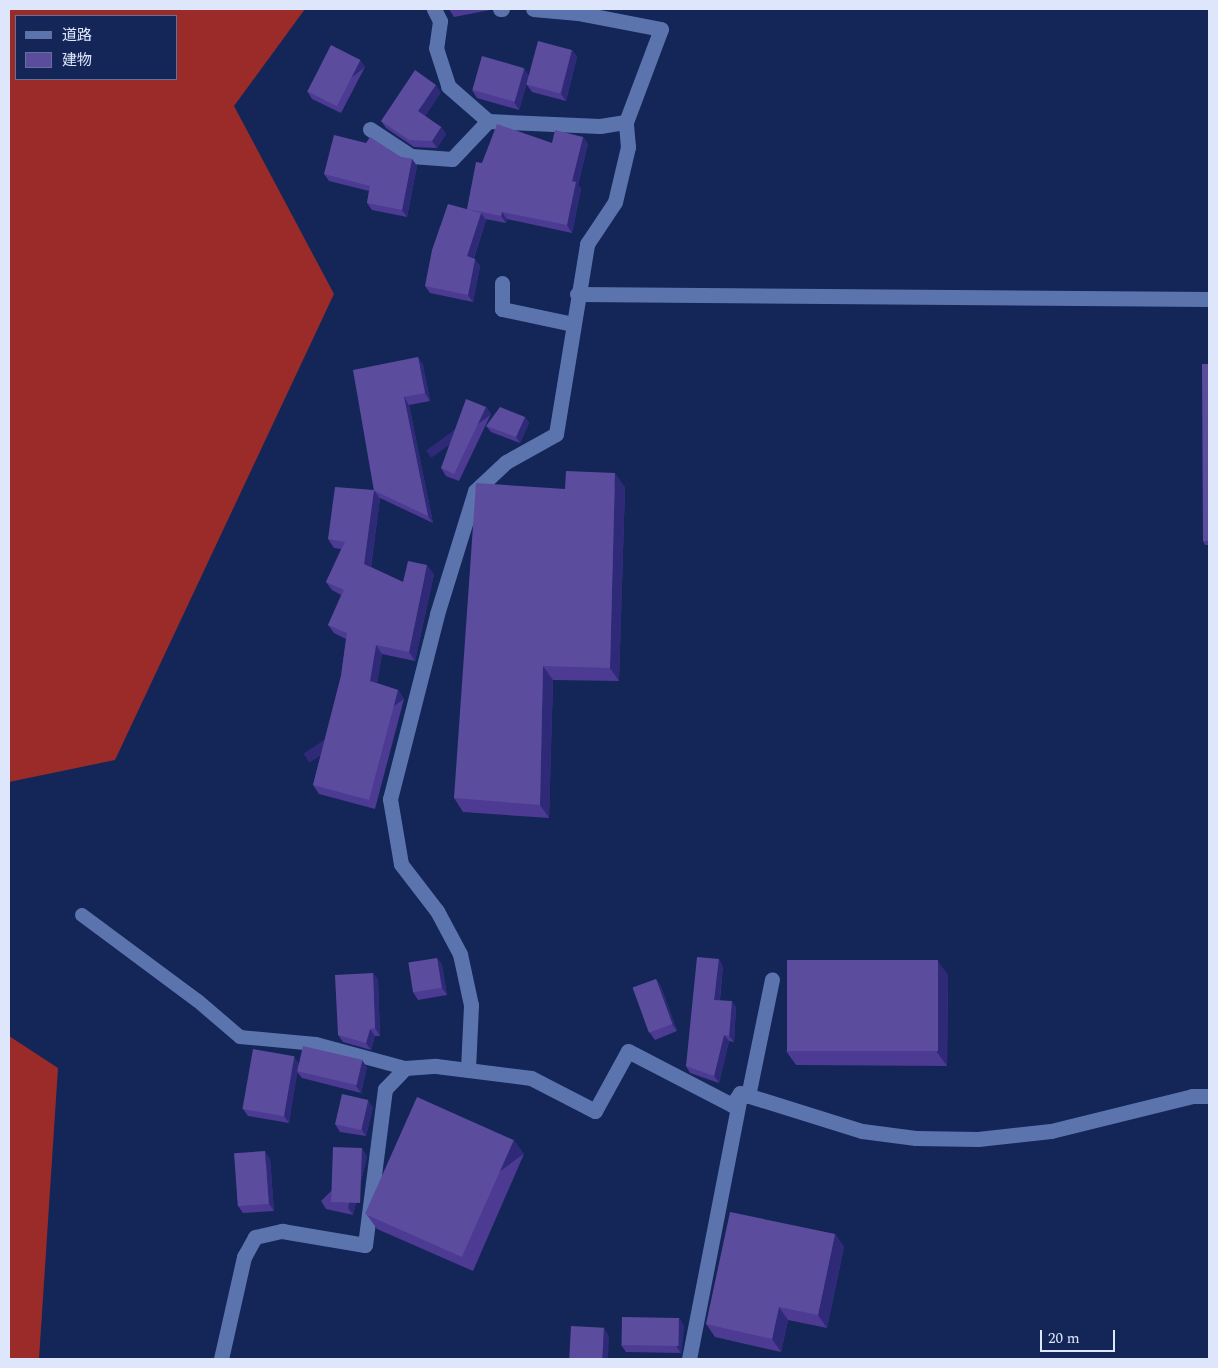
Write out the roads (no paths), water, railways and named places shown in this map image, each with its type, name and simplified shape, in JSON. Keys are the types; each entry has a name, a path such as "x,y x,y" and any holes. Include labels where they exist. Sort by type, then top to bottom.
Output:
{"street":[{"path":"434,9 440,21 436,48 448,86 488,121 600,126 626,122"},
{"path":"468,1069 471,1005 460,954 437,911 401,864 390,799 437,614 475,491 506,462 556,434 577,294 587,244 616,202 628,147 626,122 661,29 578,13 533,9"},
{"path":"370,129 411,156 452,159 488,121"},
{"path":"502,283 502,309 573,324"},
{"path":"577,294 1209,299"},
{"path":"689,1359 744,1095 772,979"},
{"path":"220,1359 244,1257 255,1237 282,1231 365,1245 386,1089 405,1068 468,1069 531,1078 595,1111 628,1051 732,1105 744,1095"},
{"path":"744,1095 862,1130 916,1138 978,1139 1051,1130 1192,1096 1209,1096"}],"lane":[{"path":"82,915 198,1001 240,1037 316,1044 405,1068"}]}
